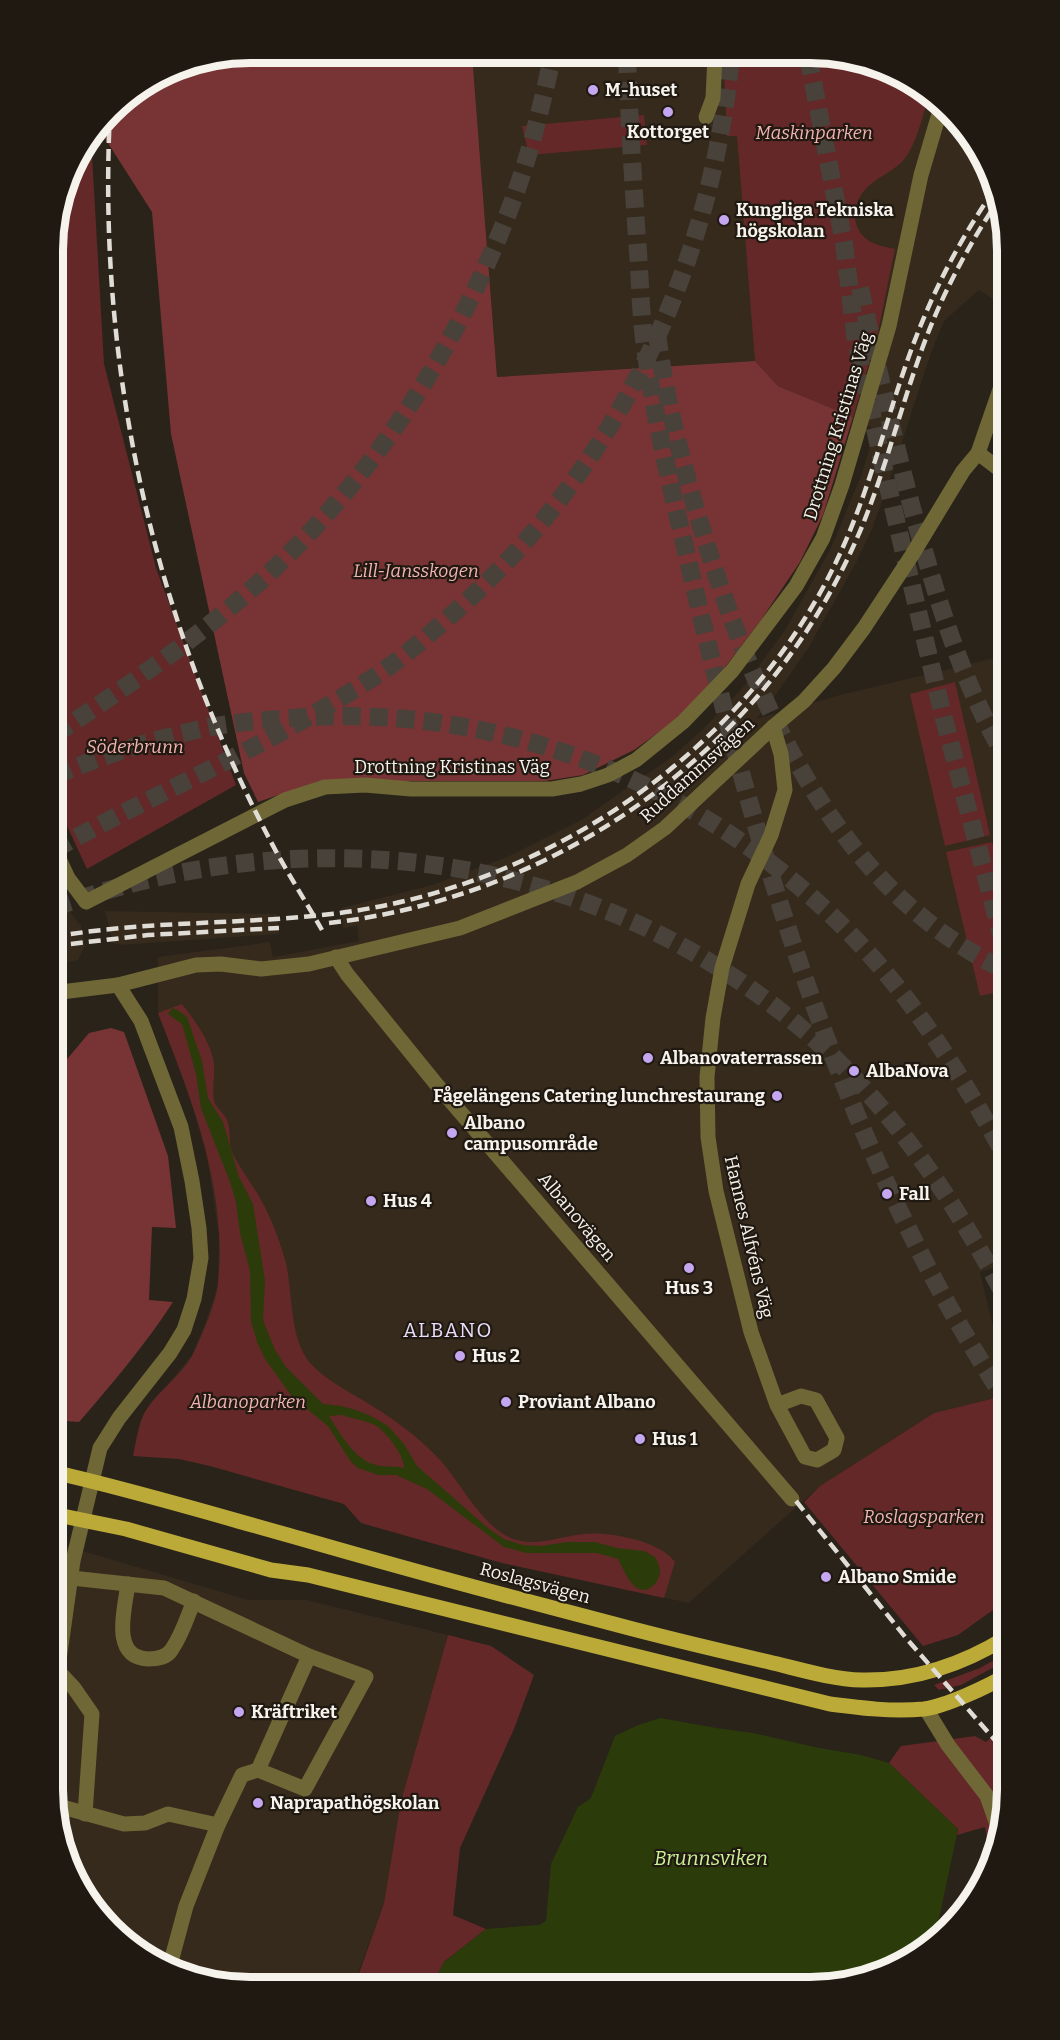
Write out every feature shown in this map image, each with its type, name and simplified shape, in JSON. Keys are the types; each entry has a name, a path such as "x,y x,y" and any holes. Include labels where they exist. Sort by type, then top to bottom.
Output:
{"main road":[{"name":"Roslagsvägen","path":"63,1474 661,1637 828,1676 861,1680 924,1675 957,1664 997,1644"},
{"path":"63,1516 126,1530 271,1570 308,1575 830,1704 881,1710 926,1709 971,1694 997,1680"}],"street":[{"path":"706,117 713,98 715,63"},
{"name":"Drottning Kristinas Väg","path":"63,867 68,878 86,902 285,800 325,787 365,785 411,789 552,789 581,784 608,775 636,760 660,742 683,722 732,671 796,586 823,538 842,486 889,326 921,175 939,115"},
{"name":"Ruddammsvägen","path":"63,992 118,985 196,965 221,964 261,969 309,964 460,928 577,882 627,855 665,828 804,701 834,668 864,628 963,471 978,453 997,398"},
{"path":"978,453 997,467"},
{"name":"Hannes Alfvéns Väg","path":"773,727 781,754 784,790 771,835 748,884 722,968 713,1018 707,1077 708,1137 716,1191 751,1332 777,1405 805,1457 817,1460 834,1450 837,1438 816,1400 801,1396 777,1405"},
{"name":"Albanovägen","path":"336,957 437,1085 792,1499"},
{"path":"63,1628 82,1520 101,1444 170,1353 184,1330 194,1299 201,1258 192,1180 181,1127 141,1021 118,985"},
{"path":"63,1577 164,1588 309,1656 366,1677 305,1789 258,1770 242,1775 218,1825 186,1906 171,1960"},
{"path":"128,1584 122,1631 124,1644 129,1652 142,1658 159,1659 172,1651 194,1601"},
{"path":"258,1770 309,1656"},
{"path":"63,1676 92,1714 85,1814"},
{"path":"926,1709 948,1745 987,1796 995,1817"},
{"path":"64,1808 124,1824 145,1822 168,1814 218,1825"}],"shaded area":[{"path":"473,63 810,63 847,67 893,82 914,94 951,127 966,146 978,167 991,201 995,225 997,302 979,290 944,321 931,353 888,485 872,529 857,561 809,647 768,706 756,719 840,695 997,657 997,1266 980,1272 997,1343 997,1397 934,1413 820,1486 689,1603 502,1563 361,1523 344,1504 210,1466 179,1459 133,1456 144,1413 192,1355 218,1285 219,1235 206,1150 197,1116 158,1013 158,957 270,942 273,957 359,941 357,926 343,928 341,908 432,885 507,857 581,820 673,756 704,728 744,686 785,630 831,548 862,473 875,430 853,417 778,386 754,361 497,377"},
{"path":"67,908 81,926 85,946 78,960 63,963 63,909"},
{"path":"105,911 277,914 279,934 121,945 113,943"},
{"name":"Kräftriket","path":"63,1545 248,1600 307,1600 448,1635 401,1801 384,1903 357,1977 250,1977 201,1971 178,1963 146,1946 109,1913 94,1894 82,1873 73,1850 63,1802"}],"green space":[{"name":"Lill-Jansskogen","path":"250,63 473,63 497,377 755,361 778,386 853,417 823,515 800,562 761,620 719,675 673,722 634,750 583,775 545,781 319,781 258,802 244,773 171,434 152,212 103,135 127,109 146,94 167,82 201,69"},
{"name":"Maskinparken","path":"726,63 835,65 870,73 893,82 927,104 917,136 906,157 896,167 873,182 863,192 856,206 857,227 866,239 895,249 878,332 853,417 778,386 755,361 737,136 727,136"},
{"path":"644,115 647,145 529,155 522,126"},
{"name":"Söderbrunn","path":"92,150 104,364 156,568 236,785 87,869 63,817 63,250 69,201 82,167"},
{"path":"955,682 990,835 945,846 910,694"},
{"path":"992,842 994,849 997,848 997,992 980,996 946,852"},
{"name":"Albanoparken","path":"182,1004 209,1047 214,1063 215,1103 228,1122 233,1154 258,1194 275,1231 286,1263 296,1331 305,1356 313,1366 424,1444 440,1460 486,1520 509,1537 536,1542 594,1533 633,1539 658,1548 675,1562 664,1598 502,1563 361,1523 344,1504 210,1466 179,1459 133,1456 145,1412 184,1368 194,1352 212,1309 218,1283 220,1248 212,1179 194,1111 158,1013"},
{"path":"111,1028 124,1032 168,1156 176,1228 152,1227 149,1300 173,1302 128,1364 79,1422 63,1421 63,1064 89,1033"},
{"name":"Roslagsparken","path":"997,1397 997,1607 958,1635 923,1646 804,1502 820,1486 934,1413"},
{"path":"448,1635 491,1646 534,1675 514,1729 460,1848 453,1915 486,1929 444,1962 436,1977 358,1977 384,1903 401,1801"},
{"path":"997,1659 997,1665 961,1685 939,1690 934,1685 980,1668"},
{"path":"997,1733 997,1802 988,1845 985,1827 957,1835 958,1829 889,1763 901,1746 975,1736 986,1742"}],"water":[{"path":"172,1008 187,1017 202,1061 208,1098 223,1122 239,1177 253,1204 265,1281 263,1320 275,1350 286,1367 323,1404 356,1410 388,1426 404,1444 417,1466 488,1528 504,1539 523,1545 541,1546 567,1542 595,1542 617,1548 644,1551 655,1557 660,1567 659,1575 653,1586 645,1590 637,1588 628,1579 618,1559 597,1553 526,1553 504,1547 427,1489 396,1475 378,1475 358,1468 351,1462 328,1426 293,1398 265,1359 257,1342 251,1321 250,1271 240,1233 236,1202 201,1108 196,1074 182,1024 168,1014","holes":["342,1415 379,1428 398,1450 404,1468 376,1465 361,1458 343,1438 329,1416"]},
{"name":"Brunnsviken","path":"660,1718 753,1733 889,1763 958,1829 937,1927 914,1946 893,1958 870,1967 835,1975 810,1977 436,1977 444,1962 486,1929 539,1925 546,1921 551,1864 578,1807 591,1798 615,1736"}],"tunnel":[{"path":"63,729 182,646 254,587 297,546 373,458 437,362 490,258 524,166 551,63"},
{"path":"627,63 642,314 654,406 698,603 751,810 818,1017 858,1118 902,1217 952,1312 997,1386"},
{"path":"63,845 254,747 371,679 449,617 508,561 560,499 605,433 644,363 676,290 702,214 720,135 730,63"},
{"path":"809,63 844,243 856,342 884,470 944,719 997,918"},
{"path":"860,288 904,478 938,597 968,681 997,741"},
{"path":"657,334 666,390 693,501 731,617 755,678 784,738 816,795 855,849 899,896 949,938 997,965"},
{"path":"63,772 126,749 211,727 280,719 362,716 442,723 520,739 595,764 667,797 735,838 799,886 858,942 901,992 940,1046 997,1141"},
{"path":"63,905 152,879 253,862 354,858 453,868 550,891 644,927 732,976 815,1040 844,1068 872,1098 923,1161 967,1229 997,1282"}],"railway":[{"path":"110,126 108,207 113,301 124,395 141,487 165,579 194,668 229,755 276,852 322,930"},
{"path":"63,936 161,925 304,917 340,913 419,897 496,872 570,837 638,794 701,742 757,684 805,618 843,547 853,522 904,370 930,303 961,243 990,197"},
{"path":"329,923 416,907 499,880 578,843 651,796 717,740 775,675 824,603 863,524 929,329 966,253 992,210"},
{"path":"63,945 148,935 279,928"},
{"path":"796,1501 906,1638 997,1743"}],"place":[{"name":"M-huset","path":"593,90"},
{"name":"Kottorget","path":"668,112"},
{"name":"Kungliga Tekniska högskolan","path":"724,220"},
{"name":"Albanovaterrassen","path":"648,1058"},
{"name":"AlbaNova","path":"854,1071"},
{"name":"Fågelängens Catering lunchrestaurang","path":"777,1096"},
{"name":"Albano campusområde","path":"452,1133"},
{"name":"Fall","path":"887,1194"},
{"name":"Hus 4","path":"371,1201"},
{"name":"Hus 3","path":"689,1268"},
{"name":"Hus 2","path":"460,1356"},
{"name":"Proviant Albano","path":"506,1402"},
{"name":"Hus 1","path":"640,1439"},
{"name":"Albano Smide","path":"826,1577"},
{"name":"Kräftriket","path":"239,1712"},
{"name":"Naprapathögskolan","path":"258,1803"}],"district":[{"name":"ALBANO","path":"448,1330"}]}
